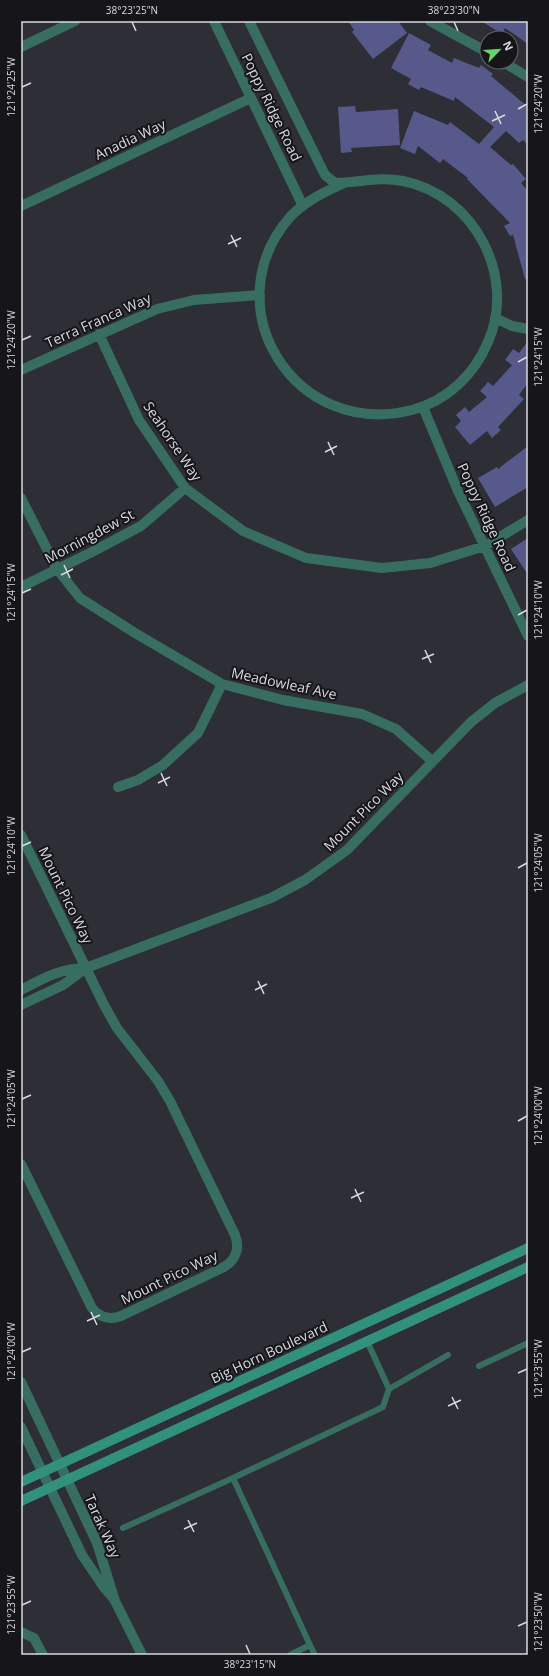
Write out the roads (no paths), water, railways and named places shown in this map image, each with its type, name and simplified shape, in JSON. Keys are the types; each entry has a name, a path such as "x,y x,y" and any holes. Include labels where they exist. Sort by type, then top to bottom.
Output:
{"main road":[{"name":"Big Horn Boulevard","path":"21,1482 528,1248"},
{"path":"21,1501 528,1267"}],"street":[{"path":"21,46 75,21"},
{"name":"Poppy Ridge Road","path":"214,21 303,206"},
{"name":"Poppy Ridge Road","path":"249,21 321,170 335,183 344,183"},
{"path":"430,21 447,25 479,47"},
{"path":"516,70 528,77"},
{"name":"Anadia Way","path":"21,206 251,98"},
{"path":"380,178 404,181 427,188 457,208 474,226 490,258 496,282 495,318 485,349 467,376 442,398 423,407 392,415 360,414 330,405 303,388 281,365 266,336 260,305 260,295 262,273 273,243 291,216 315,196 344,183 380,178"},
{"name":"Terra Franca Way","path":"21,370 139,315 194,300 260,295"},
{"path":"495,318 512,326 528,329"},
{"name":"Seahorse Way","path":"99,334 139,420 185,488 243,531 306,558 382,568 430,563 485,546 528,520"},
{"name":"Poppy Ridge Road","path":"423,407 455,485 528,636"},
{"name":"Morningdew St","path":"21,587 141,526 185,488"},
{"name":"Meadowleaf Ave","path":"21,498 57,569 80,598 134,633 222,684 283,700 362,714 396,729 432,760"},
{"path":"118,787 138,780 163,765 198,733 222,684"},
{"name":"Mount Pico Way","path":"21,1006 63,985 86,968 271,898 305,880 347,850 459,732 482,712 528,685"},
{"name":"Mount Pico Way","path":"21,835 113,1022 158,1081 170,1101 235,1235 238,1244 236,1254 229,1264 224,1267 121,1316 116,1318 104,1318 92,1308 21,1164"},
{"name":"Mount Pico Way","path":"21,990 58,972 68,969 86,968"},
{"name":"Tarak Way","path":"21,1382 99,1548 115,1601 142,1655"},
{"name":"Tarak Way","path":"21,1427 82,1555 115,1601"},
{"path":"22,1632 34,1638 43,1655"}],"lane":[{"path":"367,1341 389,1389"},
{"path":"479,1366 528,1343"},
{"path":"122,1528 233,1478 383,1407 389,1389 448,1355"},
{"path":"233,1478 315,1655"},
{"path":"290,1655 310,1645"}]}
